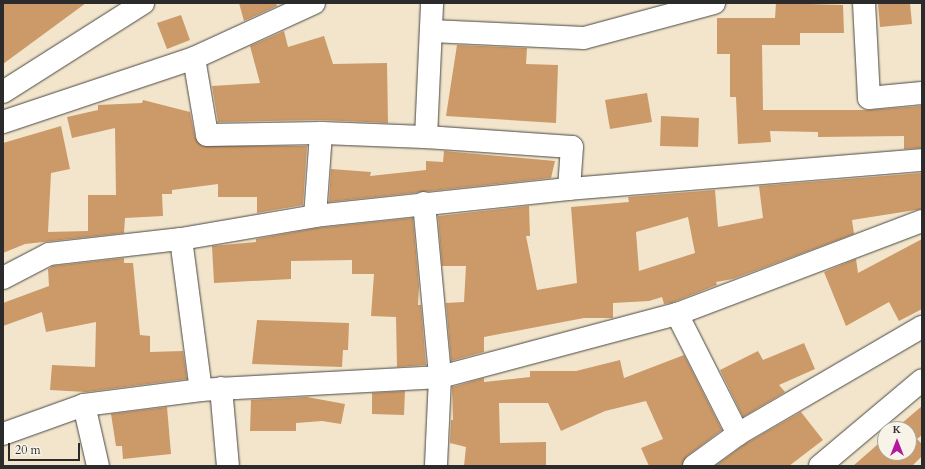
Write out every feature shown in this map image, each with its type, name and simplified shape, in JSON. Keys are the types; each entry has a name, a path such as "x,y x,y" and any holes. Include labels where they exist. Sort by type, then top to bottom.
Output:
{"street":[{"path":"3,92 143,3"},
{"path":"3,122 194,58 314,3"},
{"path":"426,137 432,3"},
{"path":"431,31 584,38 714,3"},
{"path":"864,3 869,98 922,93"},
{"path":"194,58 207,135 321,133 426,137 572,147 569,189"},
{"path":"315,216 321,133"},
{"path":"3,278 49,254 181,238 315,216 424,203 569,189 922,160"},
{"path":"424,203 440,377 436,466"},
{"path":"3,434 84,405 211,389 440,377 677,314 922,221"},
{"path":"181,238 228,466"},
{"path":"677,314 738,434"},
{"path":"696,465 738,434 922,328"},
{"path":"820,466 922,380"},
{"path":"84,405 98,466"}],"building":[{"path":"3,3 86,3 3,64"},
{"path":"239,3 276,3 277,6 244,21"},
{"path":"776,3 843,5 844,33 800,33 800,45 762,45 763,110 870,110 921,106 922,148 904,149 904,136 818,137 818,132 770,131 771,142 738,144 736,97 730,97 730,54 717,54 717,18 775,18"},
{"path":"878,3 910,3 912,24 880,27"},
{"path":"181,15 190,40 167,49 157,23"},
{"path":"284,31 288,47 324,36 333,64 387,63 388,123 321,120 218,122 212,86 260,83 250,46"},
{"path":"457,45 527,48 526,64 558,65 556,123 446,116"},
{"path":"647,93 652,122 610,129 605,100"},
{"path":"143,100 190,112 195,137 202,146 307,146 303,205 257,213 257,197 218,197 218,184 172,190 172,194 162,194 163,216 125,218 124,233 25,244 3,253 3,143 61,126 70,169 51,173 48,232 88,231 88,195 116,195 115,128 72,138 67,117 98,110 98,105 142,103"},
{"path":"661,116 699,118 698,147 660,146"},
{"path":"444,151 555,161 551,178 329,202 331,169 371,172 370,176 426,170 426,161 443,162"},
{"path":"922,173 922,209 852,220 854,234 733,279 716,282 717,285 671,303 664,304 662,297 649,301 613,303 613,318 584,318 484,337 484,352 451,361 446,303 464,302 466,266 442,266 438,216 529,206 530,236 526,236 537,290 577,283 571,207 629,202 628,197 715,190 718,227 763,218 759,186","holes":["688,217 695,253 639,271 636,232"]},
{"path":"413,218 419,286 418,305 421,305 426,365 397,367 396,317 371,316 374,274 352,274 352,260 291,261 291,279 214,283 212,246 256,242 256,239 317,228"},
{"path":"922,239 922,309 899,321 889,302 846,326 824,272 856,259 858,273"},
{"path":"124,258 124,263 133,263 140,335 150,336 150,352 183,351 187,379 86,392 50,390 52,365 95,367 96,322 46,332 42,312 3,326 3,303 49,286 48,269 53,266"},
{"path":"257,320 349,323 348,350 343,350 342,367 252,364"},
{"path":"804,343 815,369 779,385 785,392 743,417 720,370 758,351 763,360"},
{"path":"684,355 722,430 687,456 682,466 649,466 641,448 663,439 646,401 605,411 561,431 548,403 499,403 500,443 546,442 546,466 464,466 466,447 450,443 451,420 453,420 452,387 484,378 484,382 530,377 530,371 576,371 620,360 624,378"},
{"path":"405,391 404,415 372,414 372,393"},
{"path":"307,397 345,404 341,424 322,421 296,423 296,431 250,431 251,400"},
{"path":"922,406 922,435 917,439 917,421 904,421"},
{"path":"167,407 171,454 123,459 122,446 116,446 111,414"},
{"path":"801,412 823,440 789,466 715,466 745,444"},
{"path":"917,439 922,444 922,456 917,461"},
{"path":"877,445 877,461 917,461 912,466 853,466"}]}
